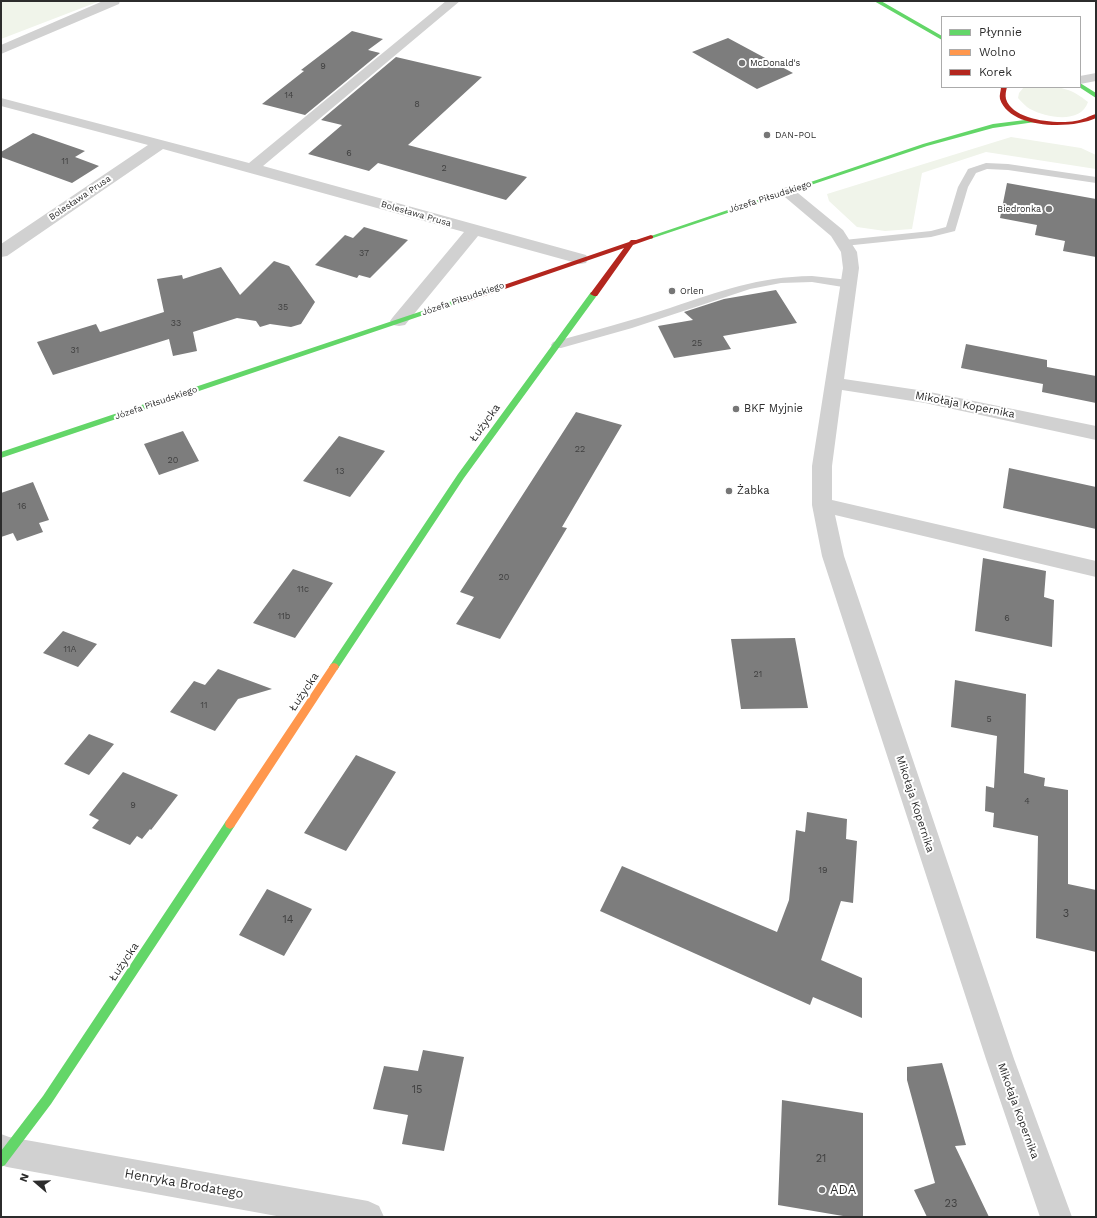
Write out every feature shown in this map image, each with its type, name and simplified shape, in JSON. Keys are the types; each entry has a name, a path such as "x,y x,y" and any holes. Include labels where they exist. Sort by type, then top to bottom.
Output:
{"street":[{"path":"1,50 114,1"},
{"path":"252,168 454,1"},
{"path":"877,1 941,37"},
{"path":"1081,80 1096,77"},
{"path":"1081,86 1096,96"},
{"path":"1004,88 1000,103 1033,120"},
{"name":"Bolesława Prusa","path":"1,102 158,145 252,168 580,259"},
{"path":"1066,125 1080,123 1096,116"},
{"path":"925,145 993,126 1033,120 1066,125 1081,130"},
{"path":"925,145 959,125"},
{"name":"Bolesława Prusa","path":"1,252 158,145"},
{"name":"Józefa Piłsudskiego","path":"1,455 633,241 787,192 925,145"},
{"name":"Mikołaja Kopernika","path":"787,192 837,233 849,252 851,268 849,284 833,383 822,466 822,505 836,564 1000,1059 1056,1217"},
{"path":"399,321 474,230"},
{"name":"Łużycka","path":"3,1154 47,1100 461,476 633,241"},
{"name":"Mikołaja Kopernika","path":"833,383 925,396 1096,433"},
{"path":"822,505 1096,569"},
{"name":"Henryka Brodatego","path":"3,1154 368,1217"}],"lane":[{"path":"844,243 930,234 951,229 955,209 966,181 972,171 986,166 1008,166 1096,180"},
{"path":"557,345 628,325 713,296 748,286 781,280 812,279 849,284"}],"shaded area":[{"path":"1,1 100,1 1,39"},
{"path":"1023,88 1062,88 1080,96 1088,102 1084,109 1078,114 1054,117 1028,108 1018,98 1019,93"},
{"path":"1011,137 1081,148 1096,155 1096,169 986,152 922,173 912,229 885,231 857,227 829,201 827,194"}],"building":[{"path":"352,31 383,39 368,50 380,53 305,115 262,104 304,71 301,70"},
{"name":"McDonald's","path":"728,38 793,73 757,89 692,52"},
{"path":"396,57 482,77 408,145 527,177 506,200 378,163 369,171 308,154 342,125 321,120"},
{"path":"33,133 85,151 75,157 99,166 72,183 1,157 1,152"},
{"name":"Biedronka","path":"1007,183 1096,199 1096,257 1063,251 1065,241 1035,235 1037,225 1000,218"},
{"path":"364,227 408,240 370,278 359,275 357,278 315,265 345,235 353,238"},
{"path":"274,261 289,266 315,302 301,324 291,327 270,324 260,327 256,321 237,318 193,332 197,351 173,356 169,339 53,375 37,342 96,324 100,332 164,312 157,279 182,275 183,279 221,267 240,295"},
{"path":"776,290 797,323 723,336 731,349 674,358 658,326 693,320 684,312 724,299"},
{"path":"966,344 1047,360 1047,367 1096,376 1096,403 1042,392 1043,384 961,368"},
{"path":"576,412 622,425 562,527 567,528 500,639 456,624 474,597 460,592"},
{"path":"183,431 199,461 159,475 144,444"},
{"path":"339,436 385,451 350,497 303,481"},
{"path":"1009,468 1096,487 1096,529 1003,508"},
{"path":"33,482 49,520 39,523 43,532 17,541 13,533 1,537 1,493"},
{"path":"983,558 1046,571 1044,597 1054,600 1052,647 975,631"},
{"path":"293,569 333,583 295,638 253,623"},
{"path":"63,631 97,644 78,667 43,653"},
{"path":"795,638 808,708 741,709 731,639"},
{"path":"218,669 272,689 238,699 215,731 170,712 194,681 205,685"},
{"path":"955,680 1026,694 1024,773 1045,778 1044,786 1068,790 1068,884 1096,890 1096,952 1036,938 1038,836 993,827 994,813 985,811 986,786 994,788 997,736 951,727"},
{"path":"89,734 114,744 89,775 64,764"},
{"path":"356,755 396,772 346,851 304,833"},
{"path":"123,772 178,795 151,830 150,829 142,839 137,836 130,845 92,828 99,820 89,815"},
{"path":"807,812 847,819 846,839 857,841 853,903 841,901 821,960 862,978 862,1018 813,997 810,1005 600,911 622,866 777,932 789,900 796,830 805,832"},
{"path":"267,889 312,909 284,956 239,935"},
{"path":"423,1050 464,1057 444,1151 402,1144 408,1115 373,1109 384,1066 418,1071"},
{"path":"942,1063 966,1145 955,1146 989,1217 927,1217 914,1190 935,1183 907,1080 907,1067"},
{"path":"782,1100 863,1113 863,1217 849,1217 778,1205"}],"traffic: fast":[{"path":"877,1 941,37"},
{"path":"1081,86 1096,96"},
{"path":"651,237 925,145 993,126 1033,121"},
{"path":"334,667 461,476 594,294"},
{"path":"1,455 464,300"},
{"path":"1,1161 47,1100 230,824"}],"traffic: slow":[{"path":"230,824 334,667"}],"traffic: jam":[{"path":"1004,88 1003,98 1007,106 1023,117 1044,123 1064,124 1075,123 1096,116"},
{"path":"464,300 651,237"},
{"path":"594,294 633,241"}],"place":[{"name":"McDonald's","path":"742,63"},
{"name":"DAN-POL","path":"767,135"},
{"name":"Biedronka","path":"1049,209"},
{"name":"Orlen","path":"672,291"},
{"name":"BKF Myjnie","path":"736,409"},
{"name":"Żabka","path":"729,491"},
{"name":"ADA","path":"822,1190"}]}
